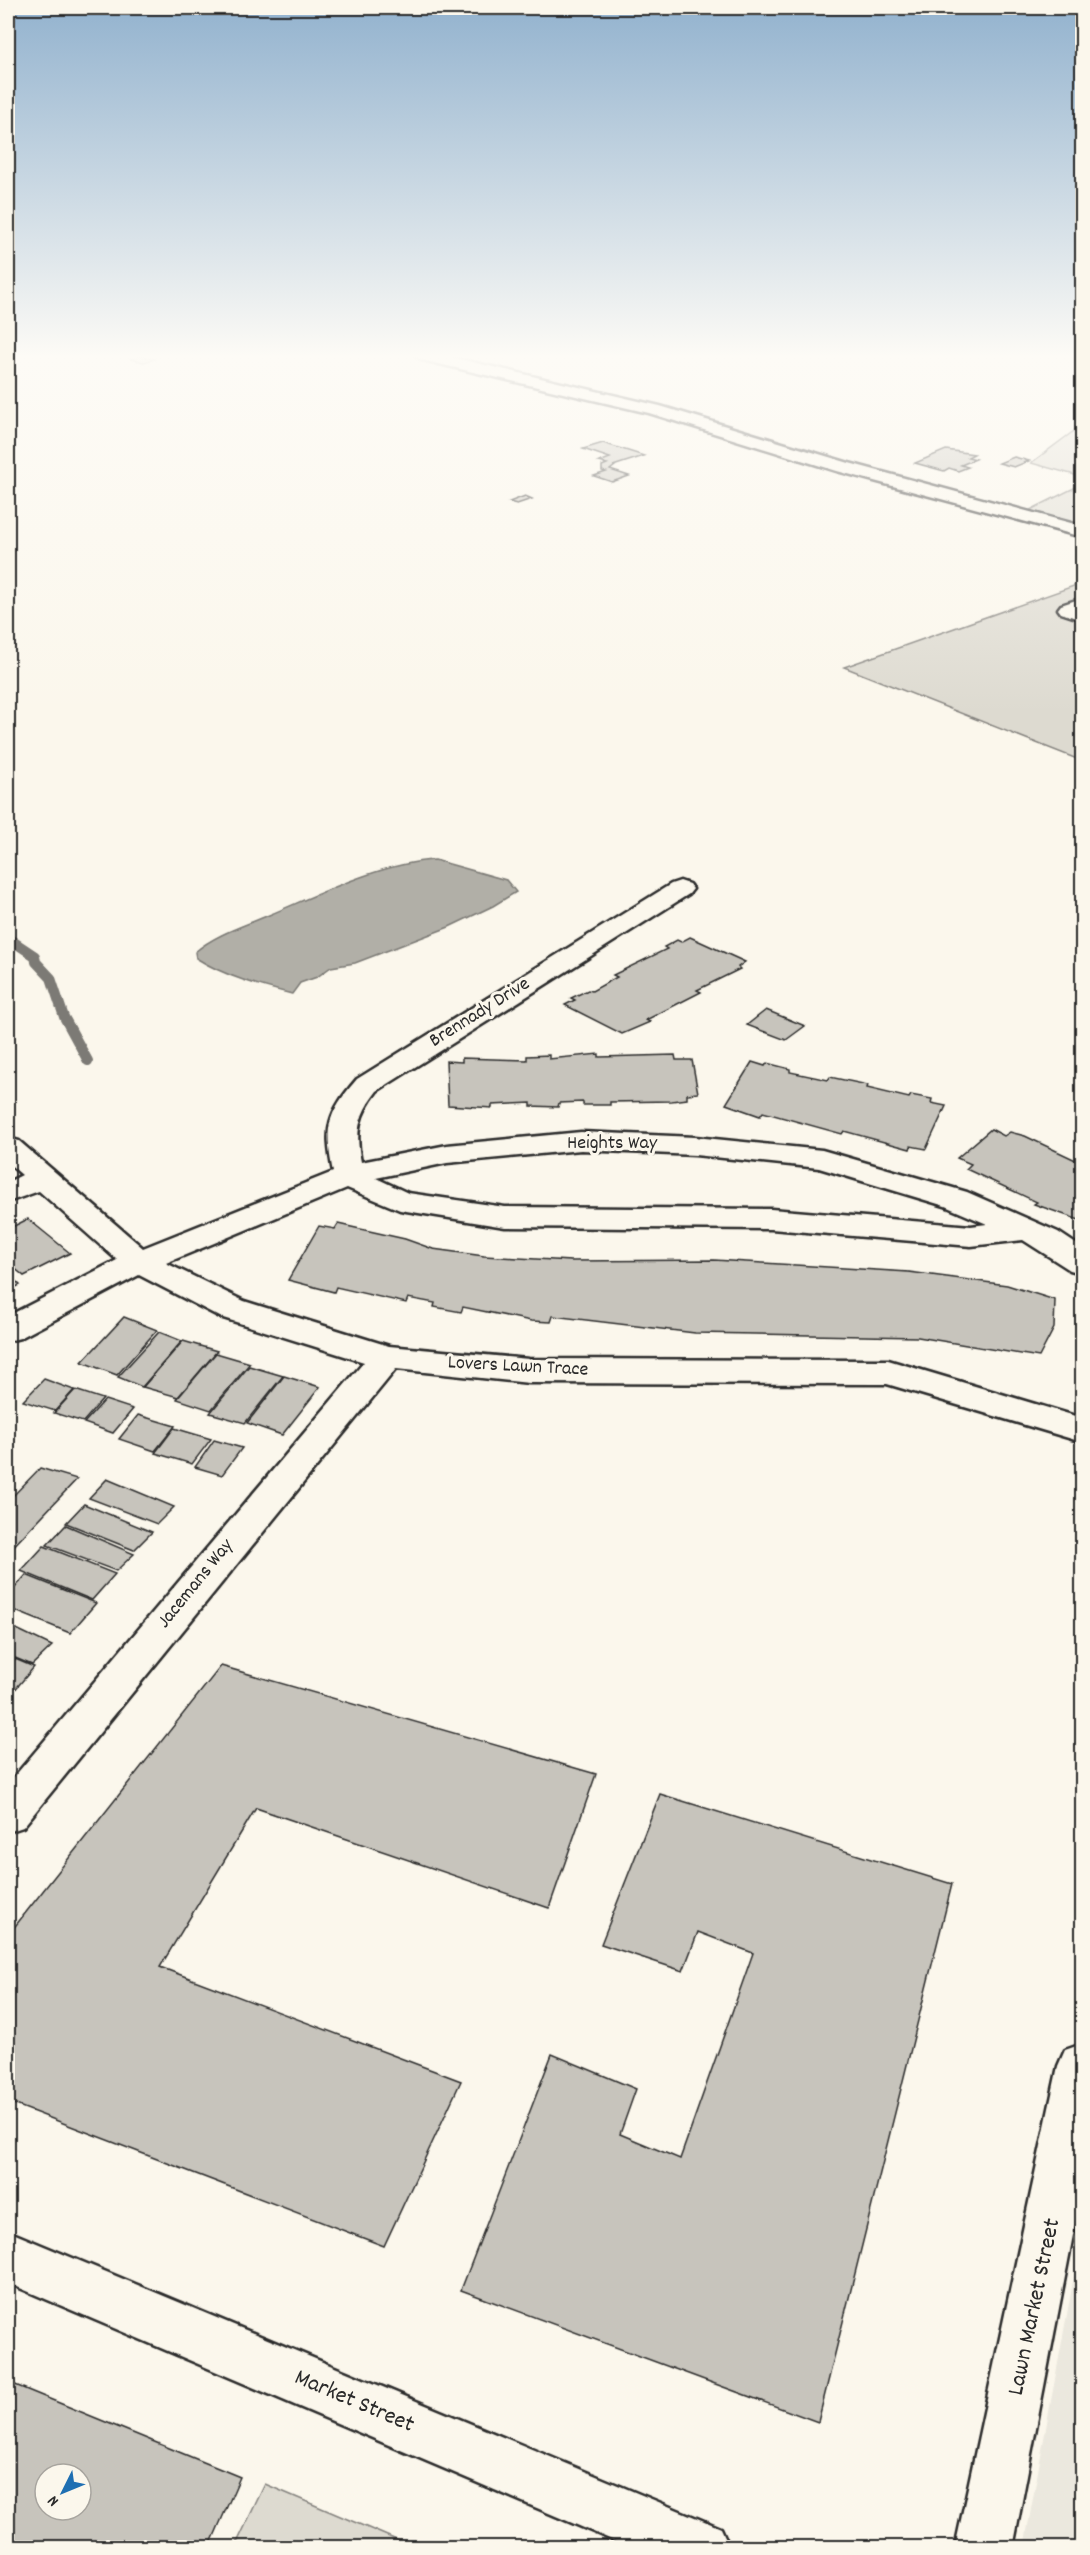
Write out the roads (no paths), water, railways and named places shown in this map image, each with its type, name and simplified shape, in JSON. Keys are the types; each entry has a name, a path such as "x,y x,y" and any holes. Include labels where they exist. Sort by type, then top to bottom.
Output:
{"street":[{"path":"870,474 1083,532"},
{"path":"1083,604 1068,609 1083,614"},
{"name":"Brennady Drive","path":"350,1177 341,1136 346,1110 367,1085 680,889"},
{"name":"Heights Way","path":"8,1330 139,1262 380,1166 447,1154 582,1141 695,1146 822,1159 956,1199 1047,1239 1083,1263"},
{"name":"Lovers Lawn Trace","path":"8,1147 139,1262 232,1309 387,1357 529,1371 888,1371 1083,1430"},
{"path":"350,1177 400,1201 505,1217 771,1219 971,1236 1027,1230"},
{"path":"8,1193 41,1178"},
{"name":"Jacemans Way","path":"8,1814 255,1513 387,1357"},
{"name":"Lawn Market Street","path":"984,2547 1080,2092"},
{"name":"Market Street","path":"8,2257 701,2547"}],"waterway":[{"path":"8,938 35,956 36,962 51,978 64,1017 88,1061"}]}
